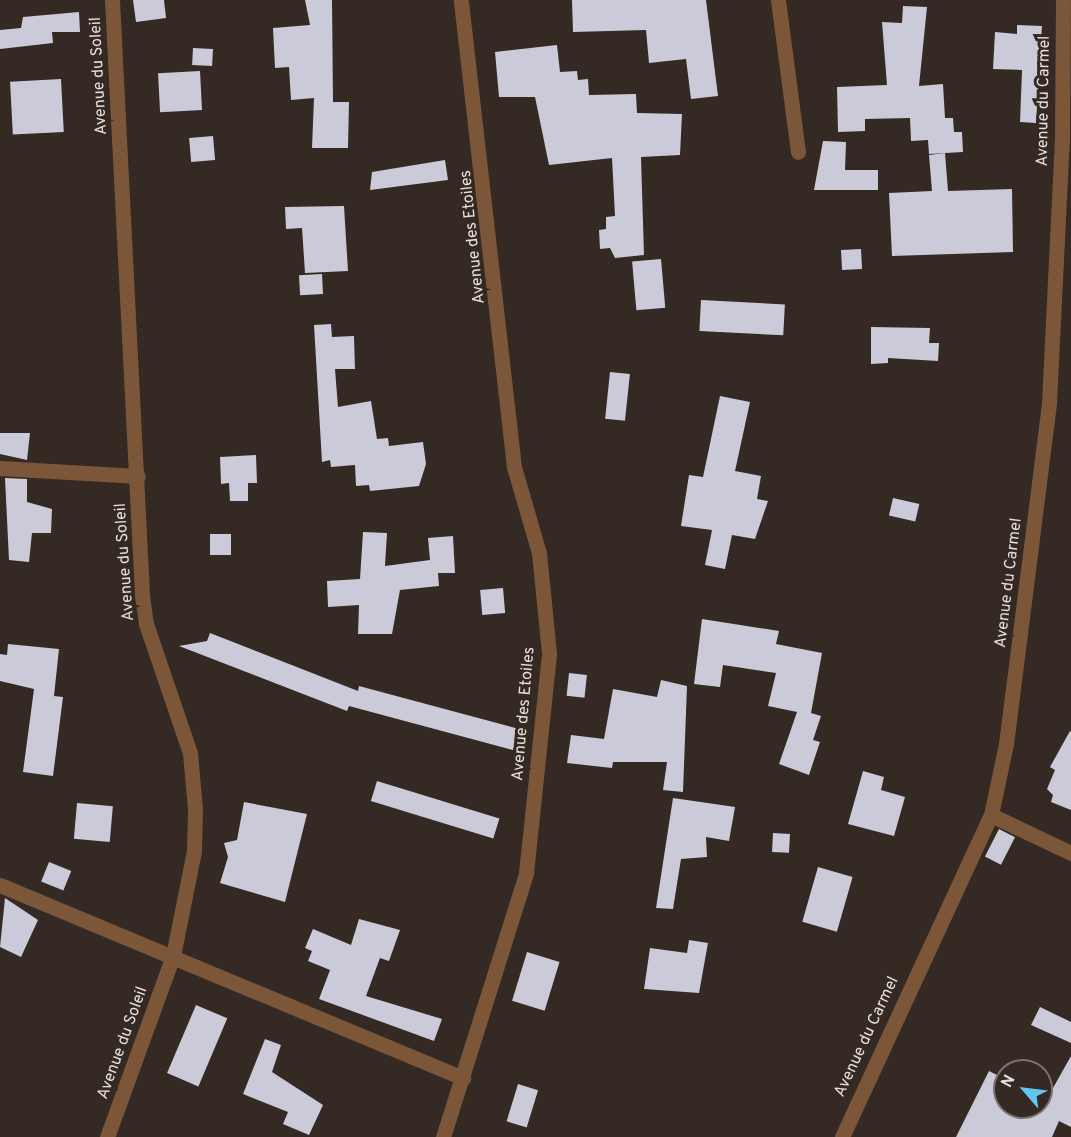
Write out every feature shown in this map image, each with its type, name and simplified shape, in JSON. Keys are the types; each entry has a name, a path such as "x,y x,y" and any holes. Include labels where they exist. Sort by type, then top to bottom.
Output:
{"street":[{"name":"Avenue du Soleil","path":"107,1137 173,956 194,851 195,809 190,753 147,624 112,0"},
{"name":"Avenue des Etoiles","path":"443,1137 526,873 549,653 539,553 514,467 461,0"},
{"path":"778,0 798,152"},
{"name":"Avenue du Carmel","path":"842,1137 991,815 1008,732 1049,403 1062,141 1063,0"},
{"path":"0,468 138,476"},
{"path":"991,815 1071,853"},
{"path":"0,885 463,1078"}],"building":[{"path":"133,0 164,0 166,18 136,22"},
{"path":"305,0 332,0 333,102 349,102 348,148 312,148 314,98 291,100 289,67 275,68 273,28 310,25"},
{"path":"572,0 706,0 718,96 691,99 686,59 649,63 646,30 573,32"},
{"path":"903,6 927,7 919,86 943,84 945,118 953,118 954,132 962,132 963,152 929,154 928,140 911,141 910,118 865,119 865,131 838,132 837,87 887,85 882,22 902,23"},
{"path":"79,12 80,32 52,32 53,43 0,49 0,30 21,28 23,17"},
{"path":"1017,25 1042,26 1036,123 1020,122 1022,70 993,69 995,32 1017,34"},
{"path":"557,45 560,72 577,71 578,80 588,79 589,95 636,94 637,113 682,114 680,155 641,157 644,255 615,258 610,248 600,249 599,230 606,229 606,217 615,216 612,158 549,165 535,97 499,97 495,52"},
{"path":"193,48 213,49 212,66 192,65"},
{"path":"200,71 202,110 160,112 158,73"},
{"path":"61,79 64,132 13,135 10,82"},
{"path":"213,136 215,160 191,162 189,138"},
{"path":"823,141 846,142 845,170 878,170 878,190 814,190"},
{"path":"945,153 948,191 1012,189 1013,252 892,256 889,193 932,191 929,155"},
{"path":"445,160 448,180 370,190 372,172"},
{"path":"344,206 348,271 305,273 302,228 286,229 285,207"},
{"path":"861,249 862,269 842,270 841,250"},
{"path":"661,259 665,308 636,310 632,262"},
{"path":"322,274 323,294 300,295 299,275"},
{"path":"701,300 785,304 783,335 699,331"},
{"path":"331,324 332,337 354,336 355,369 335,369 338,407 371,401 377,439 388,438 389,446 423,442 426,464 419,486 370,491 369,485 356,486 355,465 331,467 330,460 322,462 314,325"},
{"path":"871,327 930,328 929,343 939,343 938,361 888,358 888,363 871,364"},
{"path":"610,372 630,374 625,421 605,419"},
{"path":"720,396 750,402 735,471 761,476 757,499 768,501 755,539 732,535 725,569 705,565 712,530 681,526 689,475 703,477"},
{"path":"0,433 30,433 27,460 0,454"},
{"path":"256,455 257,483 248,483 248,501 230,501 229,483 221,484 220,457"},
{"path":"5,478 27,479 27,502 52,509 51,533 32,533 29,562 9,560"},
{"path":"893,498 919,504 915,522 889,516"},
{"path":"363,532 387,533 385,566 430,560 428,538 453,536 455,573 438,573 439,586 400,590 392,634 358,634 359,605 328,607 327,581 360,579"},
{"path":"210,534 231,534 231,555 210,555"},
{"path":"503,588 505,613 482,615 480,590"},
{"path":"702,619 779,631 776,644 822,653 811,713 821,716 813,740 820,742 809,775 779,764 797,712 768,706 776,673 723,665 720,687 694,684"},
{"path":"210,633 358,691 359,686 519,729 513,750 349,706 347,711 179,646 207,641"},
{"path":"8,644 59,649 54,696 63,697 53,776 23,772 34,689 0,681 0,654 7,655"},
{"path":"569,673 587,675 584,698 567,696"},
{"path":"661,680 687,686 683,792 663,790 667,762 613,762 612,768 567,763 571,735 604,739 613,689 657,697"},
{"path":"1070,731 1071,810 1051,802 1053,795 1047,789 1055,770 1050,767"},
{"path":"863,771 884,777 881,790 905,797 894,836 848,824"},
{"path":"377,781 499,818 493,839 371,801"},
{"path":"673,798 735,807 729,841 706,837 707,857 681,859 673,909 656,908"},
{"path":"244,802 307,814 285,902 220,883 228,857 224,843 237,840"},
{"path":"77,803 113,806 110,842 74,839"},
{"path":"999,829 1015,837 1001,865 985,857"},
{"path":"773,833 790,834 789,853 772,852"},
{"path":"49,862 71,871 63,890 41,881"},
{"path":"818,867 853,877 837,932 802,922"},
{"path":"5,898 38,920 21,957 0,947"},
{"path":"359,919 400,930 389,961 380,958 366,996 442,1019 434,1041 319,999 330,970 308,961 312,951 305,948 313,929 351,945"},
{"path":"689,940 708,943 699,993 644,989 650,948 687,953"},
{"path":"527,952 560,962 545,1011 512,1001"},
{"path":"196,1005 227,1018 198,1086 167,1073"},
{"path":"1040,1007 1071,1022 1071,1043 1031,1025"},
{"path":"265,1039 281,1045 272,1072 323,1105 309,1135 283,1124 288,1112 243,1094"},
{"path":"1071,1056 1071,1127 1059,1121 1052,1137 956,1137 989,1071 993,1073 993,1119 1053,1119 1053,1088"},
{"path":"518,1084 538,1090 527,1127 507,1121"}]}
